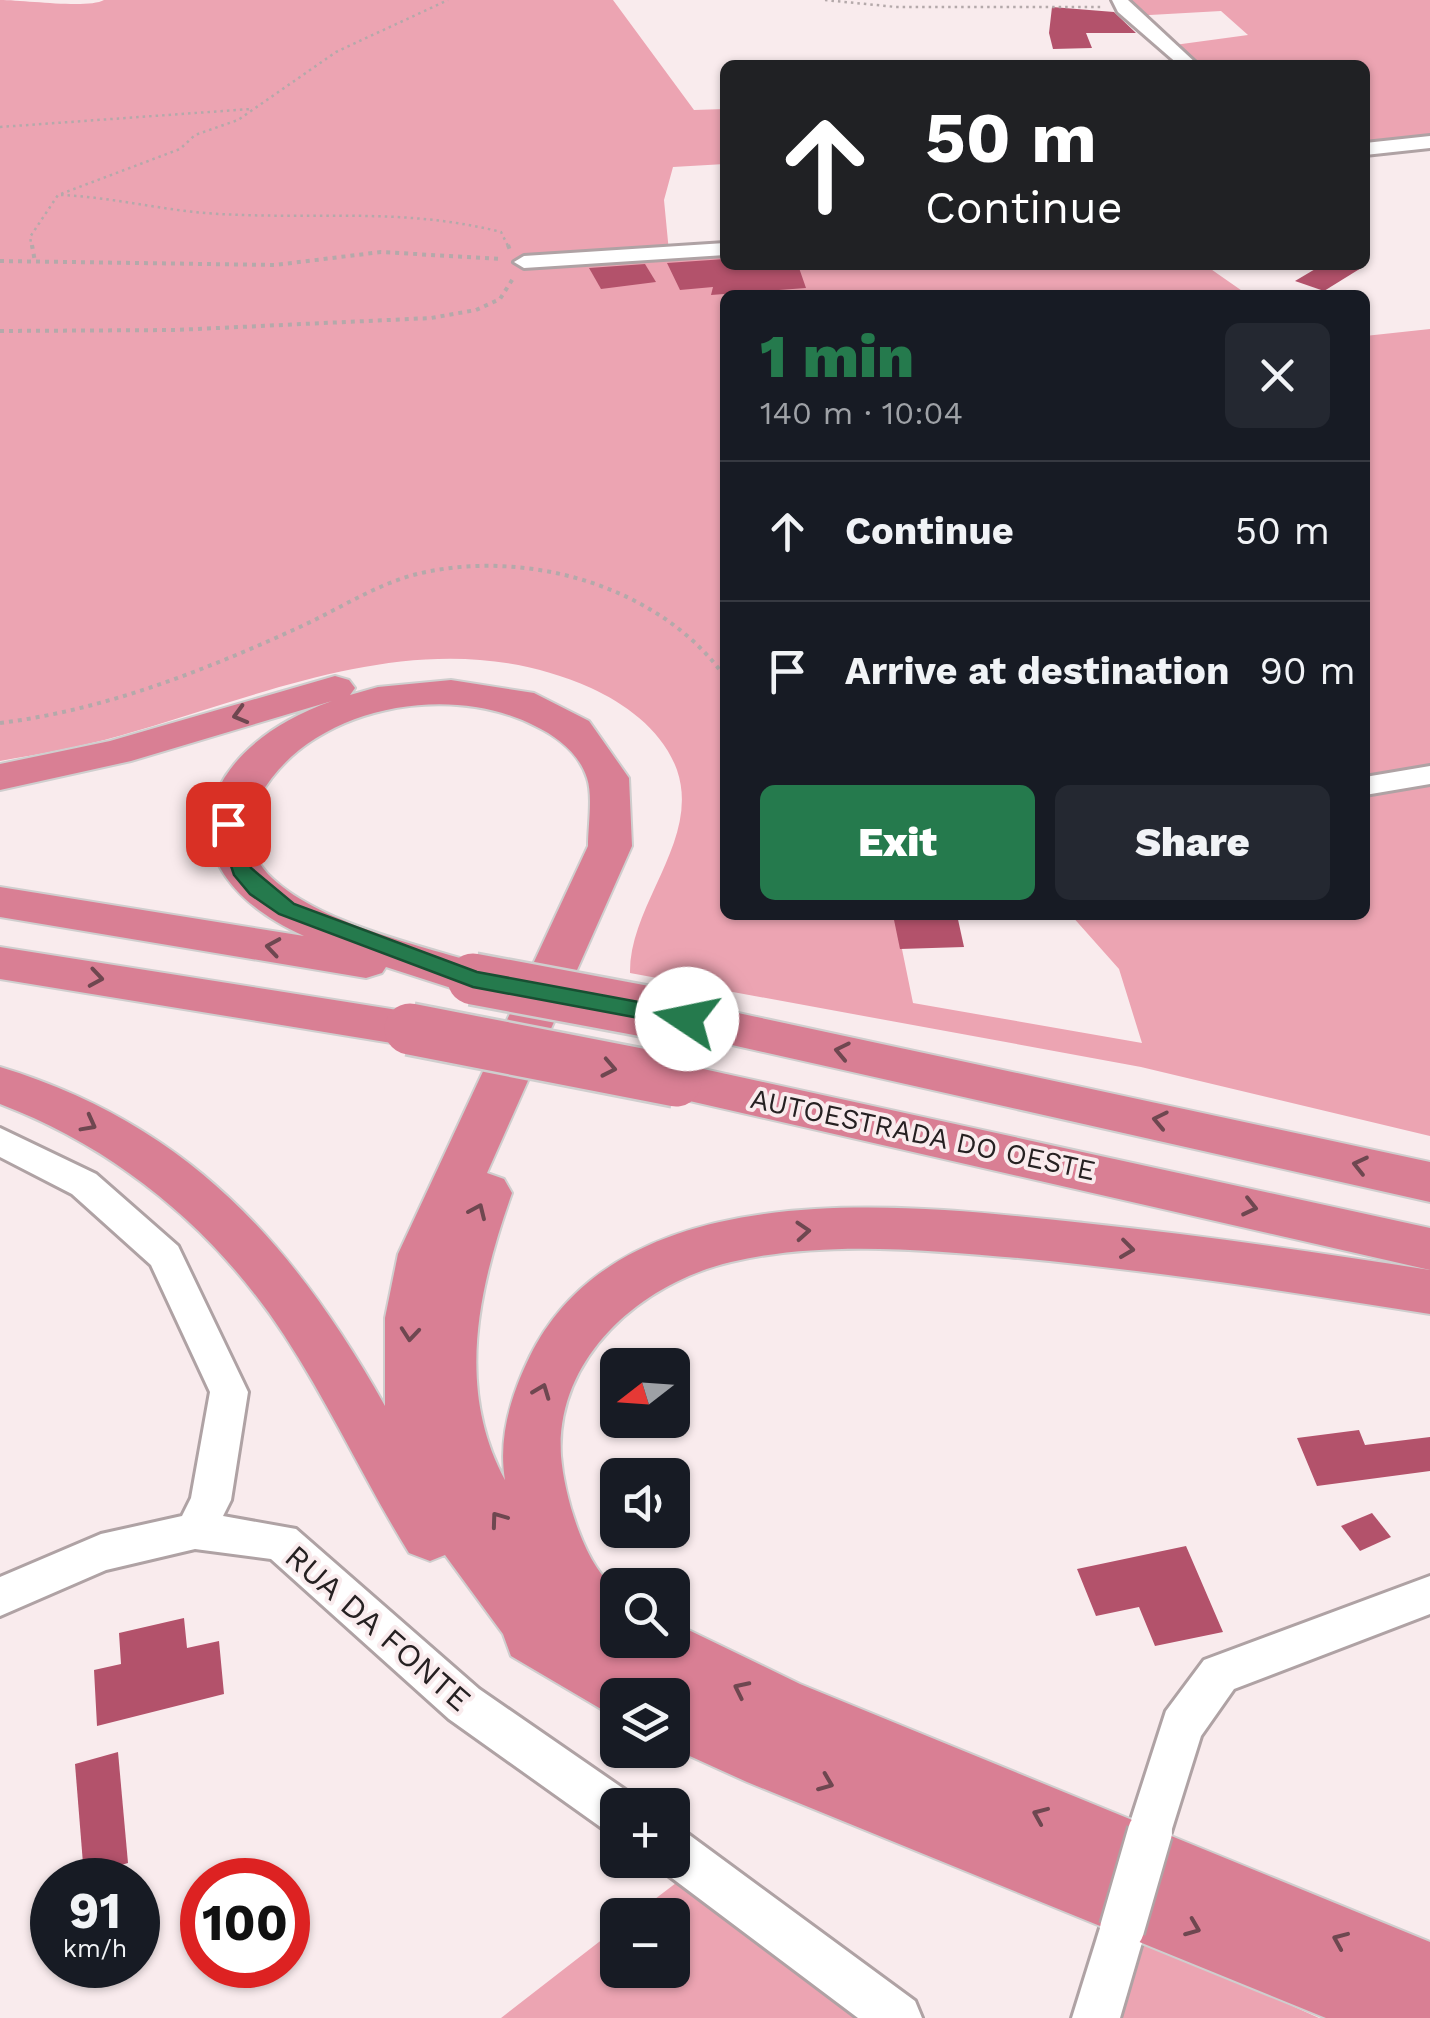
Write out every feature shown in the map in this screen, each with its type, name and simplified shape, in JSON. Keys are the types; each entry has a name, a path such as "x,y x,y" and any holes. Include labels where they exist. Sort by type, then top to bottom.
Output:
{"highway":[{"path":"0,776 116,752 359,682 432,674 468,674 540,687 576,702 623,738 648,786 648,817 641,847 468,1233 452,1281 444,1332 454,1430 472,1477 493,1515 522,1551 600,1629"},
{"path":"473,979 286,909 258,889 241,870 228,824 233,801 245,778 281,739 334,712 364,702 400,695 481,694 529,705 566,723 585,737 611,775 616,798 610,846 424,1254 412,1301 408,1350 410,1400 419,1445 436,1488 462,1536 600,1630"},
{"path":"0,902 473,979 687,1019 1430,1182"},
{"name":"AUTOESTRADA DO OESTE","path":"0,963 410,1029 676,1081 1430,1249"},
{"path":"0,1085 84,1120 138,1151 220,1216 287,1295 454,1572 504,1616 600,1632"},
{"path":"600,1626 548,1538 532,1490 530,1435 539,1393 580,1326 610,1296 646,1272 690,1253 784,1232 950,1232 1190,1256 1430,1292"},
{"path":"663,1658 1430,1978"},
{"path":"690,1723 770,1760 1414,2018"}],"street":[{"path":"1122,4 1184,60"},
{"path":"1370,148 1430,142"},
{"path":"524,262 720,249"},
{"path":"1370,785 1430,775"},
{"path":"0,1141 84,1184 165,1256 229,1392 212,1500 195,1531"},
{"name":"RUA DA FONTE","path":"0,1597 101,1553 195,1531 281,1542 464,1704 600,1799"},
{"path":"1096,2018 1182,1726 1220,1674 1430,1595"},
{"path":"690,1863 898,2018"}],"path":[{"path":"35,262 30,237 58,195 148,162 180,148 196,135 238,120 336,52 448,0"},
{"path":"824,0 891,9 962,10 1044,2 1122,4"},
{"path":"0,127 252,109"},
{"path":"58,195 102,197 205,214 379,213 445,218 501,232 509,249 524,262"},
{"path":"0,261 275,265 381,252 467,255 524,262"},
{"path":"0,331 174,330 431,318 476,310 500,299 524,262"},
{"path":"0,724 26,722 159,683 301,626 391,582 478,564 540,566 609,586 666,623 720,668"}],"shaded area":[{"path":"0,0 71,4 104,0 613,0 694,110 720,109 720,164 673,167 664,200 669,252 720,249 720,270 1212,270 1241,290 720,290 720,920 896,920 913,1003 1142,1043 1119,969 1075,920 1370,920 1370,335 1430,329 1430,1136 1141,1067 630,973 640,922 680,822 682,796 677,770 663,743 630,711 591,688 531,668 472,659 413,660 354,669 104,740 0,761"},
{"path":"1120,0 1430,0 1430,142 1370,148 1370,60 1183,60 1167,46 1248,35 1221,11 1132,16"},
{"path":"697,1867 898,2018 501,2018 600,1941 600,1988 690,1988 690,1898 656,1898 683,1878 690,1878 690,1872"},
{"path":"1122,1929 1319,2018 1096,2018"}],"building":[{"path":"1052,7 1114,12 1136,33 1086,33 1092,48 1053,49 1049,33"},
{"path":"720,259 720,270 800,270 806,288 720,290 720,294 711,295 713,287 680,290 667,263"},
{"path":"645,264 656,282 601,289 589,268"},
{"path":"1314,270 1358,270 1326,290 1295,281"},
{"path":"894,920 958,920 964,947 900,949"},
{"path":"1359,1430 1365,1445 1430,1437 1430,1471 1317,1486 1297,1438"},
{"path":"1372,1513 1391,1537 1360,1551 1341,1526"},
{"path":"1186,1546 1223,1632 1155,1646 1139,1607 1096,1616 1077,1569"},
{"path":"184,1618 187,1648 219,1641 224,1694 97,1726 94,1670 121,1664 119,1633"},
{"path":"118,1752 128,1858 83,1858 75,1764"}],"route":[{"path":"228,824 231,847 241,870 258,889 286,909 473,979 687,1019"}]}
